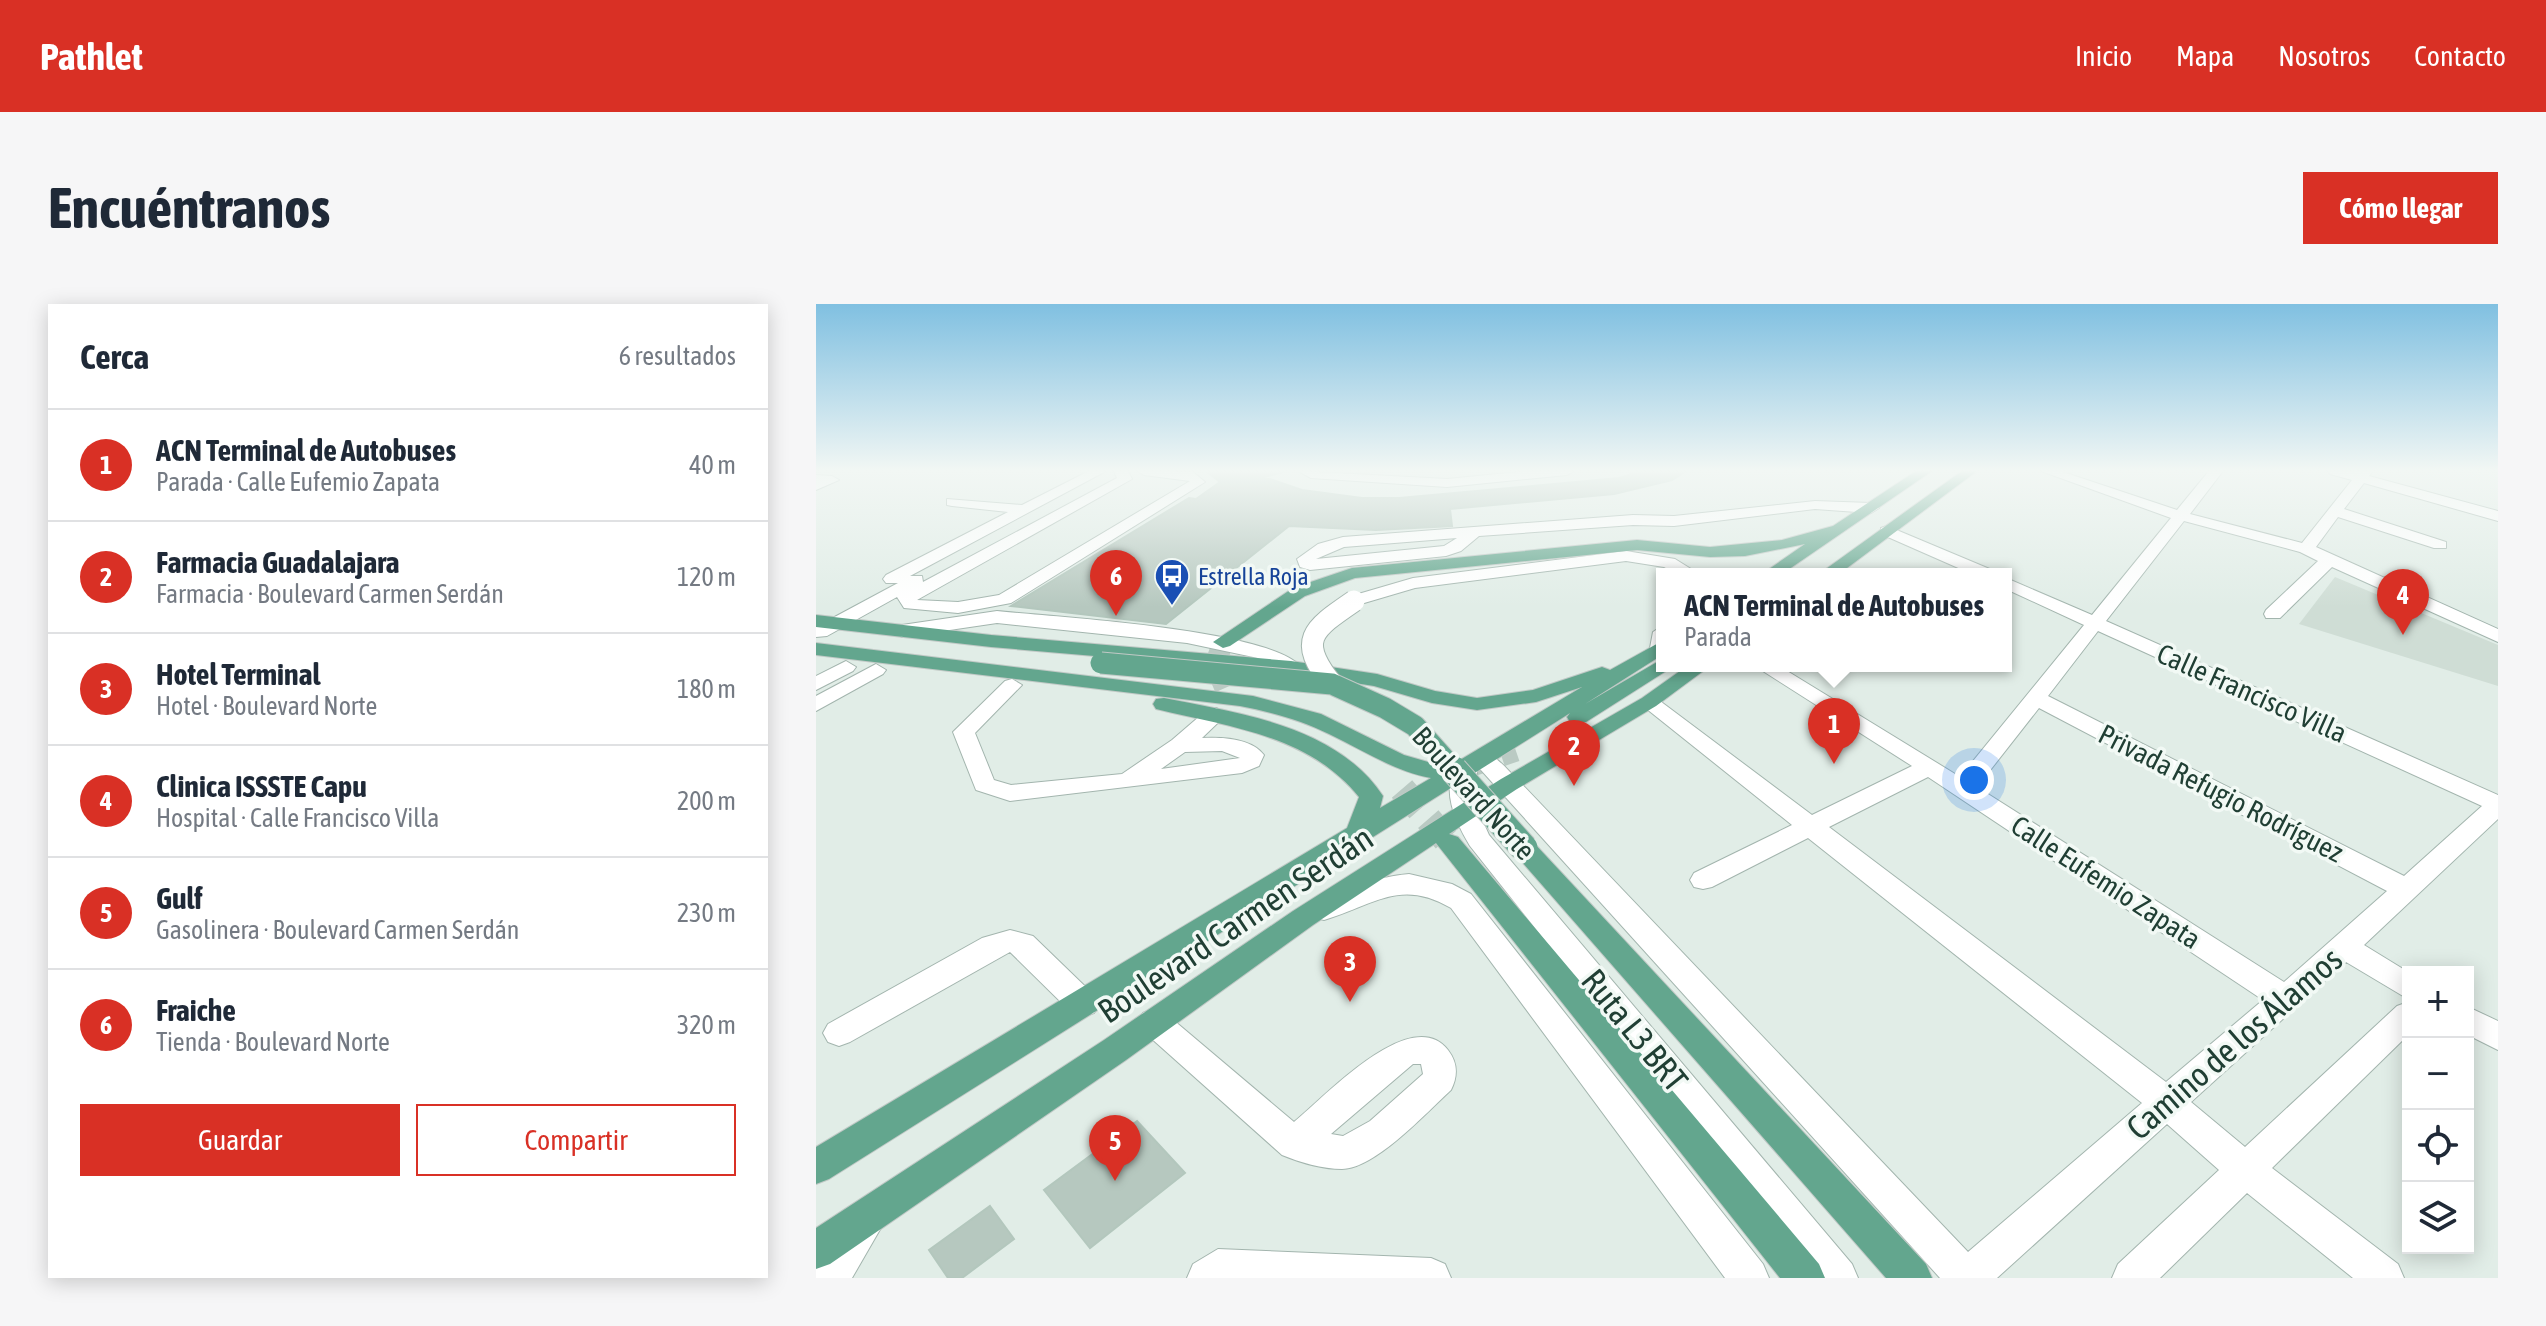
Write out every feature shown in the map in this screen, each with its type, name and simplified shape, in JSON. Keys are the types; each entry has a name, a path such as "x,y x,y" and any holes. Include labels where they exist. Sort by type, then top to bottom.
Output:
{"main road":[{"path":"1780,568 1857,516"},
{"path":"1836,568 1906,516"},
{"path":"1223,642 1299,592 1352,573 1637,545 1710,552 1745,551 1784,545 1834,530"},
{"path":"1807,568 1838,548 1887,531"},
{"path":"820,629 902,631 1291,667 1377,680 1432,697 1477,704 1536,696 1631,664"},
{"name":"Boulevard Norte","path":"820,629 970,652 1332,684 1387,708 1415,726 1912,1278"},
{"name":"Boulevard Norte","path":"820,629 1233,694 1300,714 1379,752 1402,789"},
{"name":"Boulevard Carmen Serdán","path":"816,1167 1355,837 1460,766 1656,651"},
{"path":"1516,751 1634,686 1656,656"},
{"path":"816,663 1112,695 1216,714 1305,744 1361,781 1371,796 1367,813 1355,837"},
{"name":"Boulevard Carmen Serdán","path":"816,1250 1303,918 1456,828 1509,784 1649,702 1692,672"},
{"path":"1379,752 1408,767 1460,766"},
{"name":"Boulevard Norte","path":"1456,828 1805,1278"}],"street":[{"path":"820,629 1016,516"},
{"path":"820,629 1034,516"},
{"path":"1056,516 905,599 910,604 950,608 977,607 1005,599 1141,516"},
{"path":"1475,532 1455,548 1446,551 1306,563 1305,559 1324,547 1343,542 1633,520 1674,521 1714,516"},
{"path":"1963,789 2177,516"},
{"path":"2183,516 2306,549 2498,636"},
{"path":"2306,549 2331,516"},
{"path":"2352,516 2440,545"},
{"path":"1887,531 1972,568"},
{"path":"1332,684 1313,659 1311,647 1325,621 1354,601 1413,583 1626,556 1669,563 1679,568"},
{"path":"2273,614 2319,567 2330,561"},
{"path":"1395,600 1457,583 1619,565"},
{"name":"Calle Francisco Villa","path":"2012,586 2498,805"},
{"path":"902,631 997,617 1187,637 1264,653 1291,667"},
{"path":"955,622 1012,624 1127,639 1147,649 1151,655"},
{"path":"816,684 846,667"},
{"path":"816,705 876,670"},
{"name":"Calle Eufemio Zapata","path":"1775,672 1929,767 2284,998"},
{"path":"1012,685 964,732 984,785 1010,793 1128,781 1242,766 1251,761 1253,755 1225,744 1180,745"},
{"name":"Privada Refugio Rodríguez","path":"2034,697 2408,890"},
{"path":"1649,702 2165,1101 2244,1169 2384,1278"},
{"path":"1128,781 1180,745 1216,714"},
{"path":"1456,828 1460,766"},
{"name":"Boulevard Norte","path":"1460,766 1509,784 1967,1278"},
{"path":"1703,880 1809,824 1929,767"},
{"name":"Camino de los Álamos","path":"1967,1278 2408,890 2498,805"},
{"name":"Ruta L3 BRT","path":"1456,828 1479,840 1838,1278"},
{"path":"1303,918 1396,885 1423,882 1441,888 1461,901 1749,1278"},
{"path":"839,1033 992,946 1010,941 1023,944 1083,1004"},
{"path":"2344,947 2402,983"},
{"path":"2132,1278 2402,1021"},
{"path":"1154,1022 1294,1144"},
{"path":"2474,1023 2498,1037"},
{"path":"830,1278 871,1212"},
{"path":"1207,1278 1218,1269 1431,1278"}],"shaded area":[{"path":"2335,577 2498,645 2498,686 2299,624"}],"building":[{"path":"1159,516 1451,516 1452,526 1376,530 1289,526 1166,624 1011,606"},
{"path":"1137,1121 1185,1173 1090,1248 1044,1190"},
{"path":"990,1206 1014,1239 962,1278 948,1278 929,1250"}],"tunnel":[{"path":"1223,642 1215,665 1225,688"},
{"path":"1472,766 1516,751"},
{"path":"1402,789 1449,843"}],"place":[{"name":"Estrella Roja","path":"1172,607"},
{"name":"Fraiche","path":"1116,616"},
{"name":"Clinica ISSSTE Capu","path":"2403,635"},
{"name":"ACN Terminal de Autobuses","path":"1834,764"},
{"name":"Farmacia Guadalajara","path":"1574,786"},
{"name":"Hotel Terminal","path":"1350,1002"},
{"name":"Gulf","path":"1115,1181"}]}
